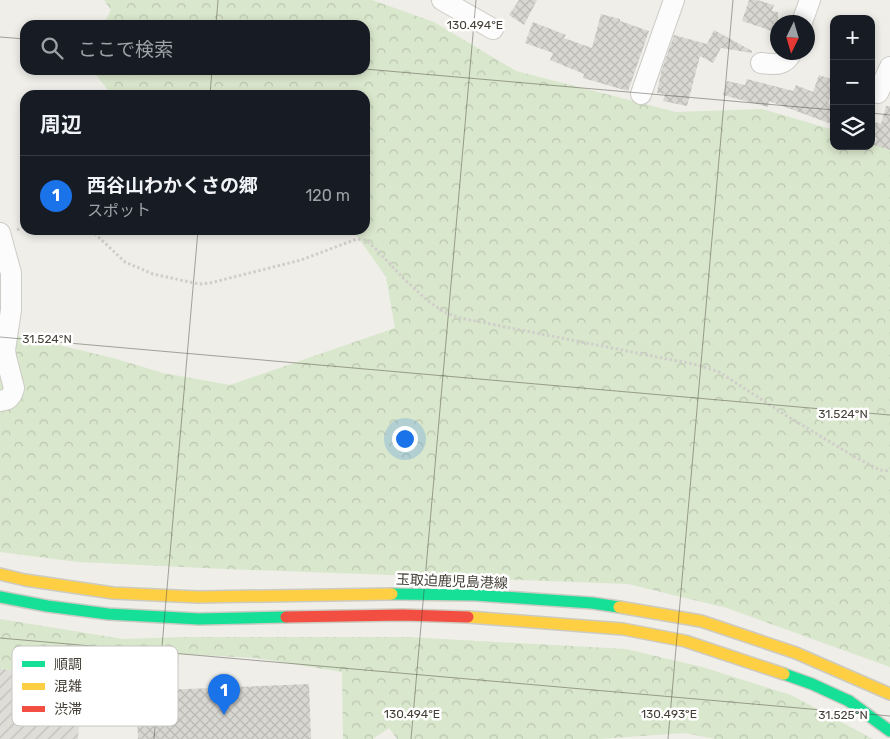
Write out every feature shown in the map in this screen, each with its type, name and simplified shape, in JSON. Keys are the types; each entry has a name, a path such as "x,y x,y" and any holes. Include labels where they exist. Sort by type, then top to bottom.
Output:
{"main road":[{"name":"玉取迫鹿児島港線","path":"0,574 33,582 122,594 198,597 356,594 475,595 592,603 701,621 796,653 890,694"},
{"path":"0,597 47,606 108,614 199,620 393,615 460,616 623,630 685,641 803,680 848,701 890,725"},
{"path":"848,701 890,731"}],"street":[{"path":"442,0 493,29"},
{"path":"641,94 674,0"},
{"path":"805,15 810,0"},
{"path":"761,63 773,65 784,63 787,60"},
{"path":"878,93 890,67"},
{"path":"0,233 11,273 11,310 5,350 14,388 8,399 0,401"}],"path":[{"path":"96,235 125,262 153,274 199,284 210,283 301,260 357,239 365,240 428,301 444,312 460,318 698,365 719,372 855,457 880,470 890,471"}],"shaded area":[{"path":"0,668 12,671 12,726 79,726 78,739 0,739"}],"green space":[{"path":"104,0 372,0 434,22 516,71 676,112 762,109 830,129 830,150 875,150 875,143 890,147 890,667 727,608 628,584 78,562 0,552 0,334 25,337 113,358 163,373 230,385 395,328 386,277 357,235 370,235 370,90 108,90 96,75 370,75 370,20 106,20 111,10"},
{"path":"0,619 123,639 185,637 407,637 626,649 702,667 791,695 873,739 715,739 685,733 599,739 397,739 389,728 373,739 343,739 342,672 256,658 180,654 178,658 178,646 12,646 12,671 0,668"}],"building":[{"path":"519,0 537,0 524,25 509,15"},
{"path":"749,0 757,0 774,5 772,11 778,12 778,15 770,15 770,30 742,21"},
{"path":"601,14 620,19 620,21 649,31 628,91 583,78 584,74 550,60 553,53 525,43 533,22 566,35 564,38 592,48"},
{"path":"714,30 752,51 752,53 721,48 713,63 700,56 687,106 663,101 665,94 657,93 661,72 674,35 707,44"},
{"path":"819,75 830,79 830,98 828,103 830,104 830,124 769,101 768,107 723,95 727,81 745,85 747,79 793,91 796,85 813,92"},
{"path":"886,106 890,106 890,150 875,145 877,138 875,137 875,122 881,124"},
{"path":"309,684 311,739 138,739 137,726 178,726 178,689"}],"traffic: fast":[{"path":"392,594 475,595 592,603 619,607"},
{"path":"0,597 47,606 108,614 199,619 286,617"},
{"path":"784,674 812,684 849,701"},
{"path":"849,701 890,731"}],"traffic: slow":[{"path":"0,574 25,580 113,593 198,597 392,594"},
{"path":"619,607 701,621 796,653 890,694"},
{"path":"468,617 623,629 685,641 784,674"}],"traffic: jam":[{"path":"286,617 403,615 468,617"}],"place":[{"name":"西谷山わかくさの郷","path":"224,715"}]}
